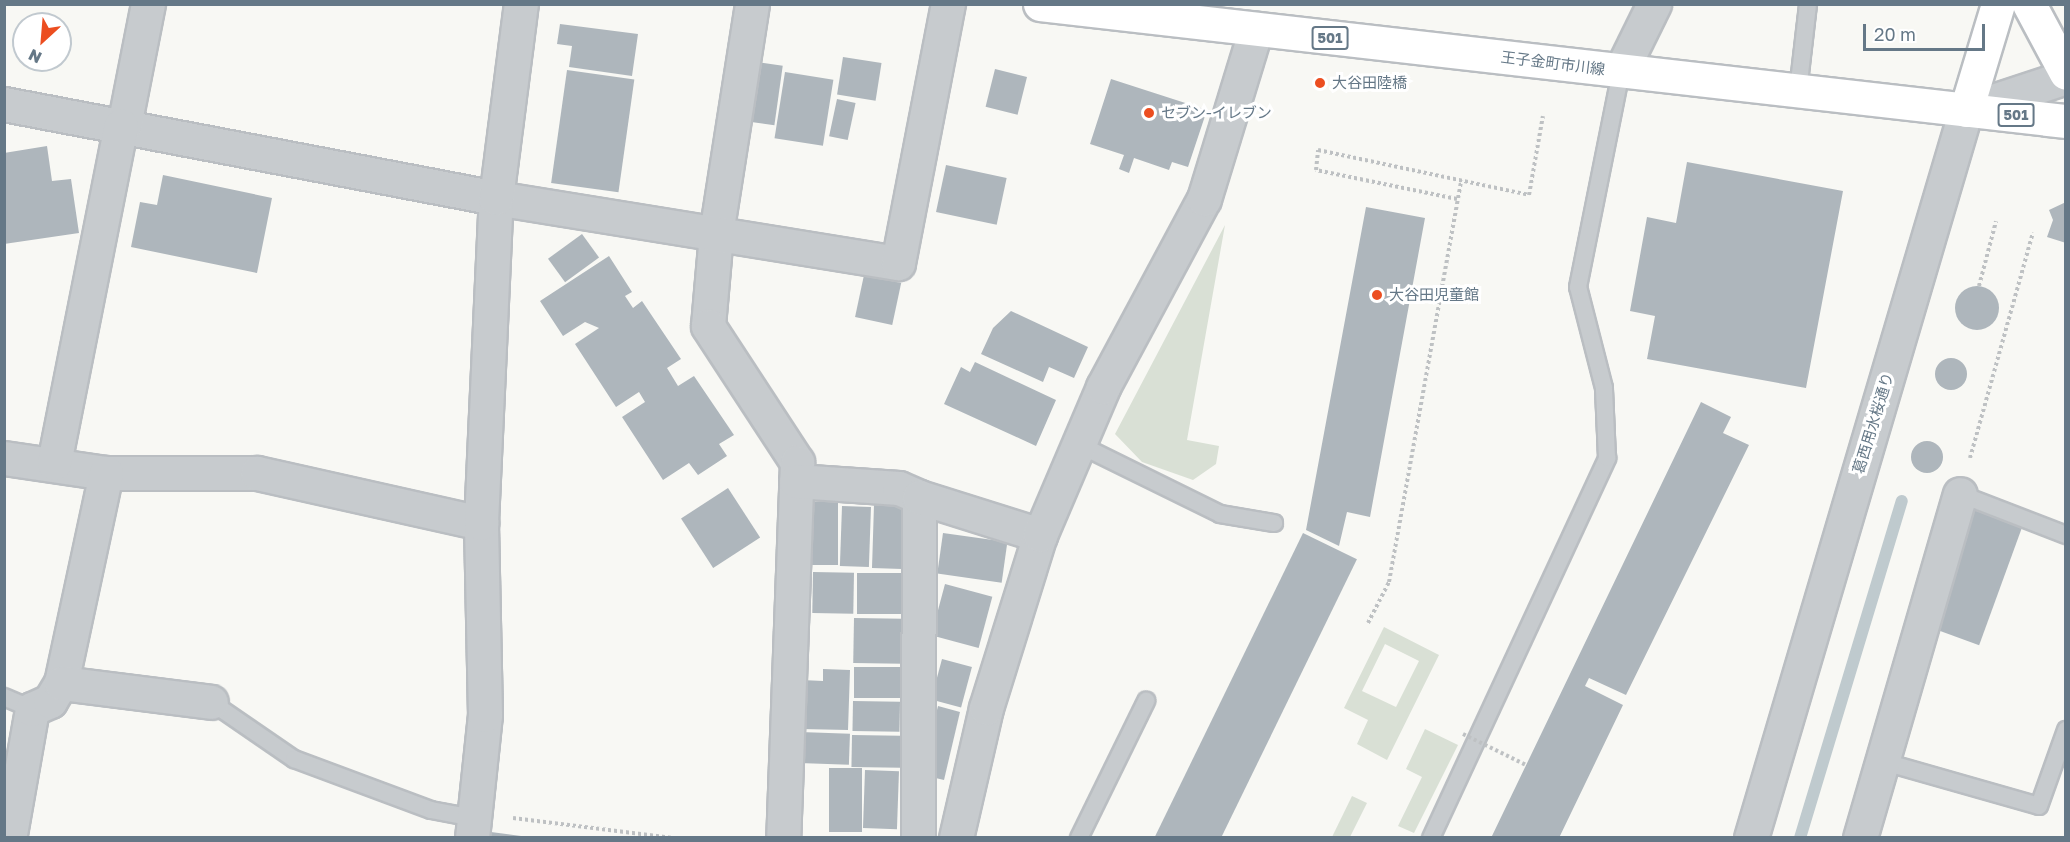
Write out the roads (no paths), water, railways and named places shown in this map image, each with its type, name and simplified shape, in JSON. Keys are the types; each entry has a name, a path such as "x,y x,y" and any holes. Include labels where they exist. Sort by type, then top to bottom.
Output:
{"main road":[{"name":"王子金町市川線","path":"1040,4 2066,121"},
{"path":"1966,110 1998,4"},
{"path":"2029,4 2066,75"}],"street":[{"path":"54,463 148,4"},
{"path":"473,823 485,715 481,523 496,198 521,4"},
{"path":"753,4 716,234 708,326 796,462 783,837"},
{"path":"4,104 496,198 898,262 948,4"},
{"path":"1621,71 1654,4"},
{"path":"956,837 986,708 1040,535 1076,443 1204,199 1256,29"},
{"path":"1966,110 2066,75"},
{"name":"葛西用水桜通り","path":"1751,837 1966,110"},
{"path":"4,458 54,463 106,473 257,473 481,523"},
{"path":"12,835 18,703 50,701 61,683 106,473"},
{"path":"796,481 899,488 919,497 1040,535"},
{"path":"1860,837 1960,494"},
{"path":"918,837 919,497"},
{"path":"61,683 211,702"}],"lane":[{"path":"1798,91 1808,4"},
{"path":"1431,837 1607,458 1604,388 1578,287 1621,71"},
{"path":"1076,443 1220,514 1274,523"},
{"path":"1960,494 2066,535"},
{"path":"1078,837 1146,701"},
{"path":"211,702 294,759 431,810 473,823"},
{"path":"1881,761 2039,806 2066,730"}],"waterway":[{"path":"1800,838 1902,501"}],"place":[{"name":"大谷田陸橋","path":"1320,83"},
{"name":"セブン-イレブン","path":"1149,113"},
{"name":"大谷田児童館","path":"1377,295"}]}
